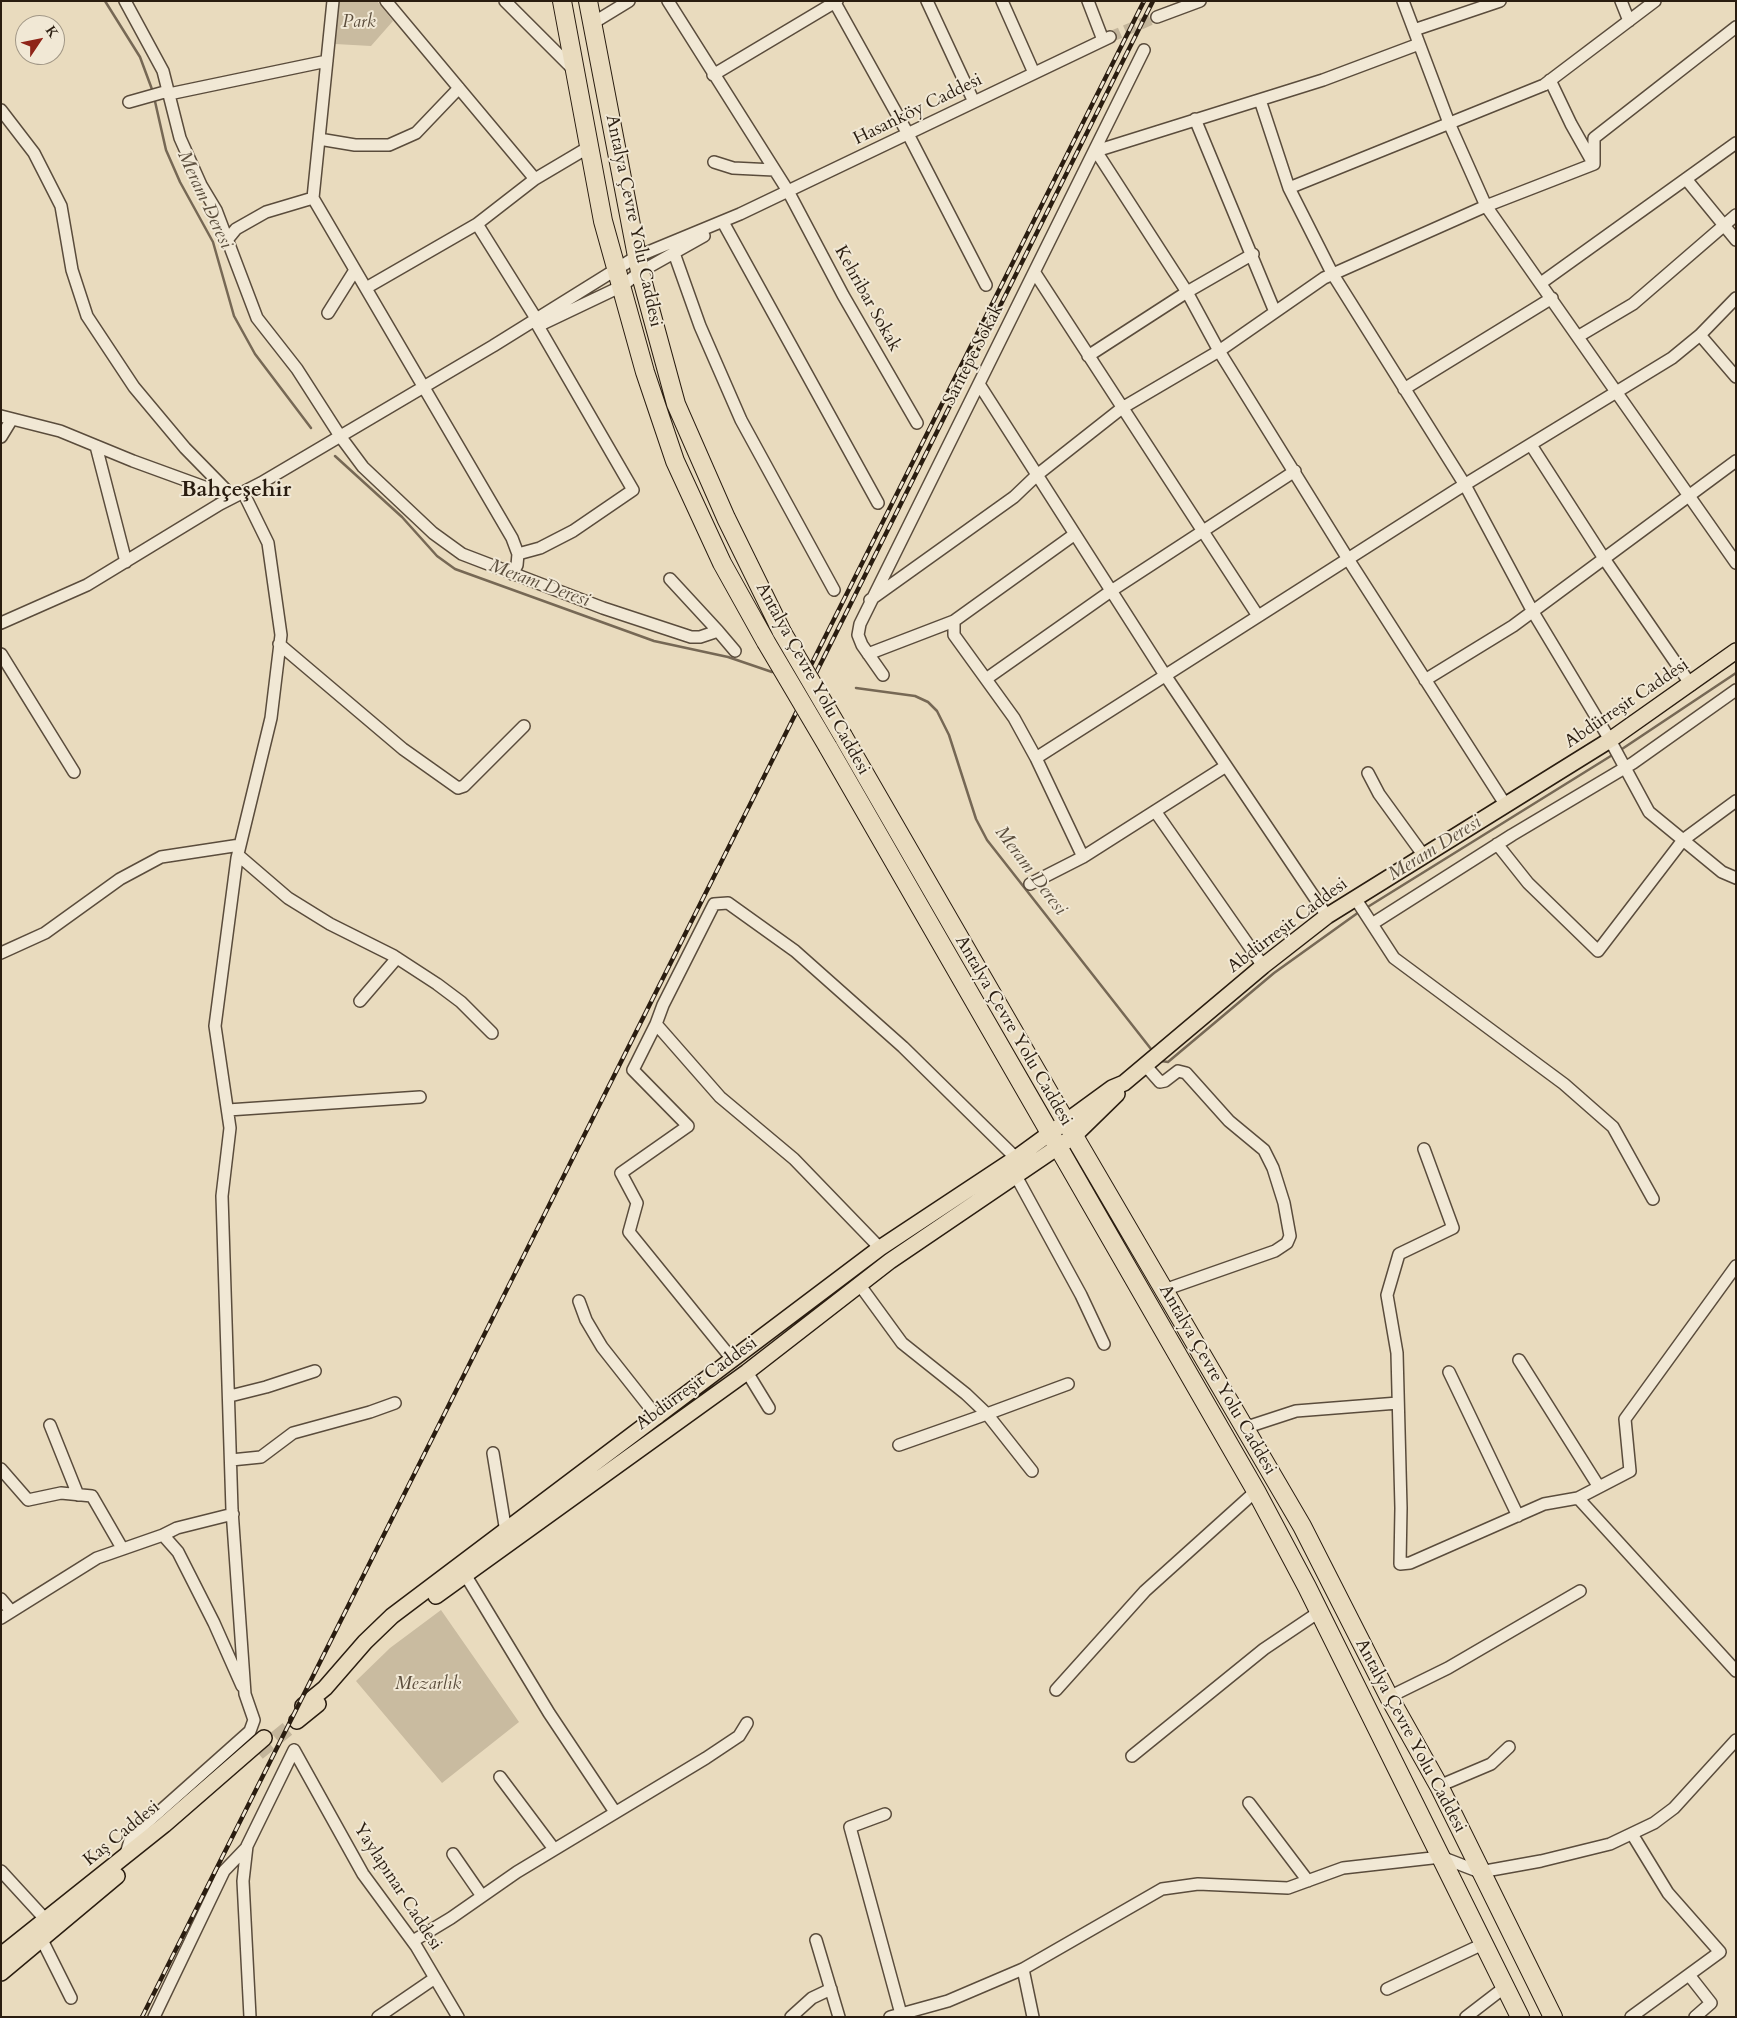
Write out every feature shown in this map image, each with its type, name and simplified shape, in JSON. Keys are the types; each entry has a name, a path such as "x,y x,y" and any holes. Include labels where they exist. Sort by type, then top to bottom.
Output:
{"highway":[{"name":"Antalya Çevre Yolu Caddesi","path":"562,1 603,221 645,372 675,461 722,563 1256,1490 1319,1612 1520,2017"},
{"name":"Antalya Çevre Yolu Caddesi","path":"588,1 638,265 676,404 726,518 782,632 1302,1526 1389,1697 1439,1786 1553,2017"}],"main road":[{"name":"Abdürreşit Caddesi","path":"297,1721 324,1699 386,1631 466,1576 747,1372 859,1284 1016,1176 1055,1140 1116,1095 1124,1083 1262,966 1327,916 1357,901 1505,804 1611,743 1736,652"},
{"name":"Abdürreşit Caddesi","path":"303,1706 324,1688 365,1642 388,1620 658,1418 732,1359 880,1248 1016,1158 1055,1140"},
{"name":"Kaş Caddesi","path":"1,1955 125,1857 264,1738"},
{"name":"Kaş Caddesi","path":"1,1974 258,1753"}],"street":[{"path":"333,1 313,198 512,538 518,554 517,564 512,574"},
{"path":"386,1 535,179"},
{"path":"505,1 574,70"},
{"path":"592,23 629,1"},
{"name":"Kehribar Sokak","path":"668,1 788,192 843,295 917,423"},
{"path":"927,1 974,102"},
{"path":"1002,1 1034,73"},
{"name":"Hasanköy Caddesi","path":"740,214 1107,38 1088,1"},
{"path":"1156,17 1200,1"},
{"path":"1403,1 1449,123 1486,206 1579,336 1736,563"},
{"path":"1414,30 1500,1"},
{"path":"1621,1 1629,21"},
{"path":"1289,188 1544,85 1655,1"},
{"path":"127,2 163,71 180,138 201,185 216,210 257,318 297,369 340,436 363,467 433,533 462,554 603,608 691,636 700,637 718,631"},
{"path":"713,75 836,2 908,134 986,286"},
{"path":"1594,164 1594,138 1736,26"},
{"path":"1419,44 1323,80 1096,151 1187,292 1219,351 1348,559 1505,804"},
{"name":"Sarıtepe Sokak","path":"883,675 858,636 870,600 1096,151 1144,50"},
{"path":"129,102 327,61"},
{"path":"1550,80 1571,124 1594,164"},
{"path":"319,139 356,145 389,145 416,133 459,88"},
{"path":"1260,100 1289,188 1332,273 1465,485 1533,612 1611,743 1649,812 1722,872 1736,878"},
{"path":"1,110 34,153 61,206 72,270 86,316 134,387 185,448 238,495 268,543 280,644 271,718 239,850 215,1026 230,1128 222,1196 233,1514 245,1694"},
{"path":"1195,119 1253,254 1275,312"},
{"path":"1541,282 1736,142"},
{"path":"366,288 477,224 535,179 589,147"},
{"path":"714,162 733,168 774,170"},
{"path":"870,600 1014,497 1037,475 1122,408 1219,351 1332,273 1486,206 1594,164"},
{"path":"1686,179 1736,240"},
{"path":"227,240 236,229 266,212 313,198"},
{"path":"538,323 566,313 638,265 740,214"},
{"path":"1,623 87,585 493,346 619,279 638,265 674,253 740,214"},
{"path":"1579,336 1633,304 1736,216"},
{"path":"477,224 538,323 633,490 573,531 540,548 518,554"},
{"path":"724,224 878,503"},
{"path":"674,253 700,326 741,420 834,590"},
{"path":"1088,356 1187,292 1253,254"},
{"path":"328,313 355,270"},
{"path":"1035,273 1258,616"},
{"path":"1404,389 1552,298"},
{"path":"1036,758 1165,674 1465,485 1672,358 1700,335 1736,298"},
{"path":"1700,335 1736,376"},
{"path":"979,384 1165,674 1327,916"},
{"path":"1,437 6,417 60,431 96,446 238,495"},
{"path":"1531,445 1605,560 1691,685"},
{"path":"96,446 126,562"},
{"path":"1425,680 1533,612 1736,461"},
{"path":"986,680 1111,591 1295,471"},
{"path":"868,654 954,621 1075,534"},
{"path":"670,579 735,651"},
{"path":"954,621 954,636 1014,718 1036,758 1083,857"},
{"path":"280,644 403,749 458,788 464,786 524,726"},
{"path":"1,654 74,772"},
{"path":"1369,920 1497,844 1622,763 1696,720 1736,690"},
{"path":"1030,884 1083,857 1226,766"},
{"path":"1368,773 1379,794 1424,856"},
{"path":"1497,844 1528,883 1598,950 1683,840 1736,801"},
{"path":"1155,811 1262,966"},
{"path":"1,953 45,933 120,879 161,857 239,850 288,898 330,924 397,958 461,1002 492,1033"},
{"path":"1357,901 1394,958 1564,1084 1613,1127 1653,1199"},
{"path":"732,1359 630,1232 637,1203 621,1173 688,1126 633,1070 656,1024 663,1005 714,904 728,902 795,951 881,1028 1016,1158"},
{"path":"360,1001 397,958"},
{"path":"656,1024 720,1097 794,1159 880,1248"},
{"path":"1145,1065 1160,1082 1165,1081 1178,1071 1186,1072 1229,1121 1264,1150 1273,1168 1284,1203 1290,1236 1287,1243 1275,1251 1164,1290"},
{"path":"228,1110 420,1098"},
{"path":"1424,1149 1453,1228 1399,1254 1387,1295 1396,1353 1400,1564 1410,1563 1544,1504 1578,1498 1630,1471 1625,1419 1736,1266"},
{"path":"1016,1176 1081,1295 1104,1344"},
{"path":"859,1284 902,1343 966,1394 987,1414 1032,1471"},
{"path":"579,1300 586,1320 602,1347 658,1418"},
{"path":"1519,1360 1599,1487"},
{"path":"230,1396 266,1387 315,1371"},
{"path":"747,1372 769,1408"},
{"path":"1449,1372 1518,1516"},
{"path":"899,1445 1068,1384"},
{"path":"231,1460 261,1457 293,1433 370,1412 395,1403"},
{"path":"1244,1428 1296,1411 1398,1403"},
{"path":"50,1425 78,1495"},
{"path":"493,1453 506,1532"},
{"path":"1,1469 28,1500 61,1493 92,1496 122,1548"},
{"path":"1056,1690 1145,1591 1256,1490"},
{"path":"1578,1498 1736,1670"},
{"path":"1,1599 6,1615 97,1558 163,1535 177,1528 233,1514"},
{"path":"125,1857 131,1837 250,1731 254,1720 245,1694 214,1623 178,1552 163,1535"},
{"path":"466,1576 549,1713 615,1812"},
{"path":"1389,1697 1448,1668 1580,1591"},
{"path":"1132,1756 1264,1649 1319,1612"},
{"path":"413,1941 554,1849 739,1736 747,1723"},
{"path":"885,1814 850,1827 895,2015 948,2001 1024,1969 1162,1889 1198,1884 1288,1888 1344,1868 1441,1857 1480,1872 1541,1861 1610,1844 1654,1823 1674,1808 1736,1740"},
{"path":"1439,1786 1491,1764 1509,1747"},
{"name":"Yaylapınar Caddesi","path":"247,1847 294,1750 363,1874 413,1941 458,2017"},
{"path":"500,1777 554,1849"},
{"path":"1249,1803 1308,1881"},
{"path":"1631,2017 1720,1952 1668,1893 1632,1834"},
{"path":"154,2017 224,1871 247,1847"},
{"path":"247,1847 243,1880 250,2017"},
{"path":"453,1854 482,1896"},
{"path":"1,1871 46,1920"},
{"path":"42,1940 71,1998"},
{"path":"816,1940 839,2017"},
{"path":"1387,1989 1484,1944"},
{"path":"1024,1969 1033,2017"},
{"path":"1689,1975 1711,2003 1695,2017"},
{"path":"378,2017 435,1978"},
{"path":"1466,2017 1505,1987"},
{"path":"791,2017 812,1998 831,1989"}],"green space":[{"name":"Park","path":"338,1 377,1 393,21 371,46 335,44"},
{"name":"Mezarlık","path":"441,1610 519,1722 442,1783 356,1681 390,1648"}],"waterway":[{"name":"Meram Deresi","path":"105,1 140,57 153,92"},
{"name":"Meram Deresi","path":"154,97 166,150 180,182 213,242 234,316 255,354 311,428"},
{"name":"Meram Deresi","path":"335,456 402,517 437,556 455,569 654,641 728,657 772,672"},
{"name":"Meram Deresi","path":"1619,751 1736,673"},
{"name":"Meram Deresi","path":"856,688 915,696 928,702 937,711 949,735 976,819 987,840 1151,1049"},
{"name":"Meram Deresi","path":"1366,908 1614,754"},
{"name":"Meram Deresi","path":"1161,1061 1168,1062 1274,973 1359,912"}],"tunnel":[{"path":"1110,37 1157,17"},
{"path":"258,1753 297,1721"}],"railway":[{"path":"799,689 1144,1"},
{"path":"142,2017 1153,1"}],"district":[{"name":"Bahçeşehir","path":"236,491"}]}
